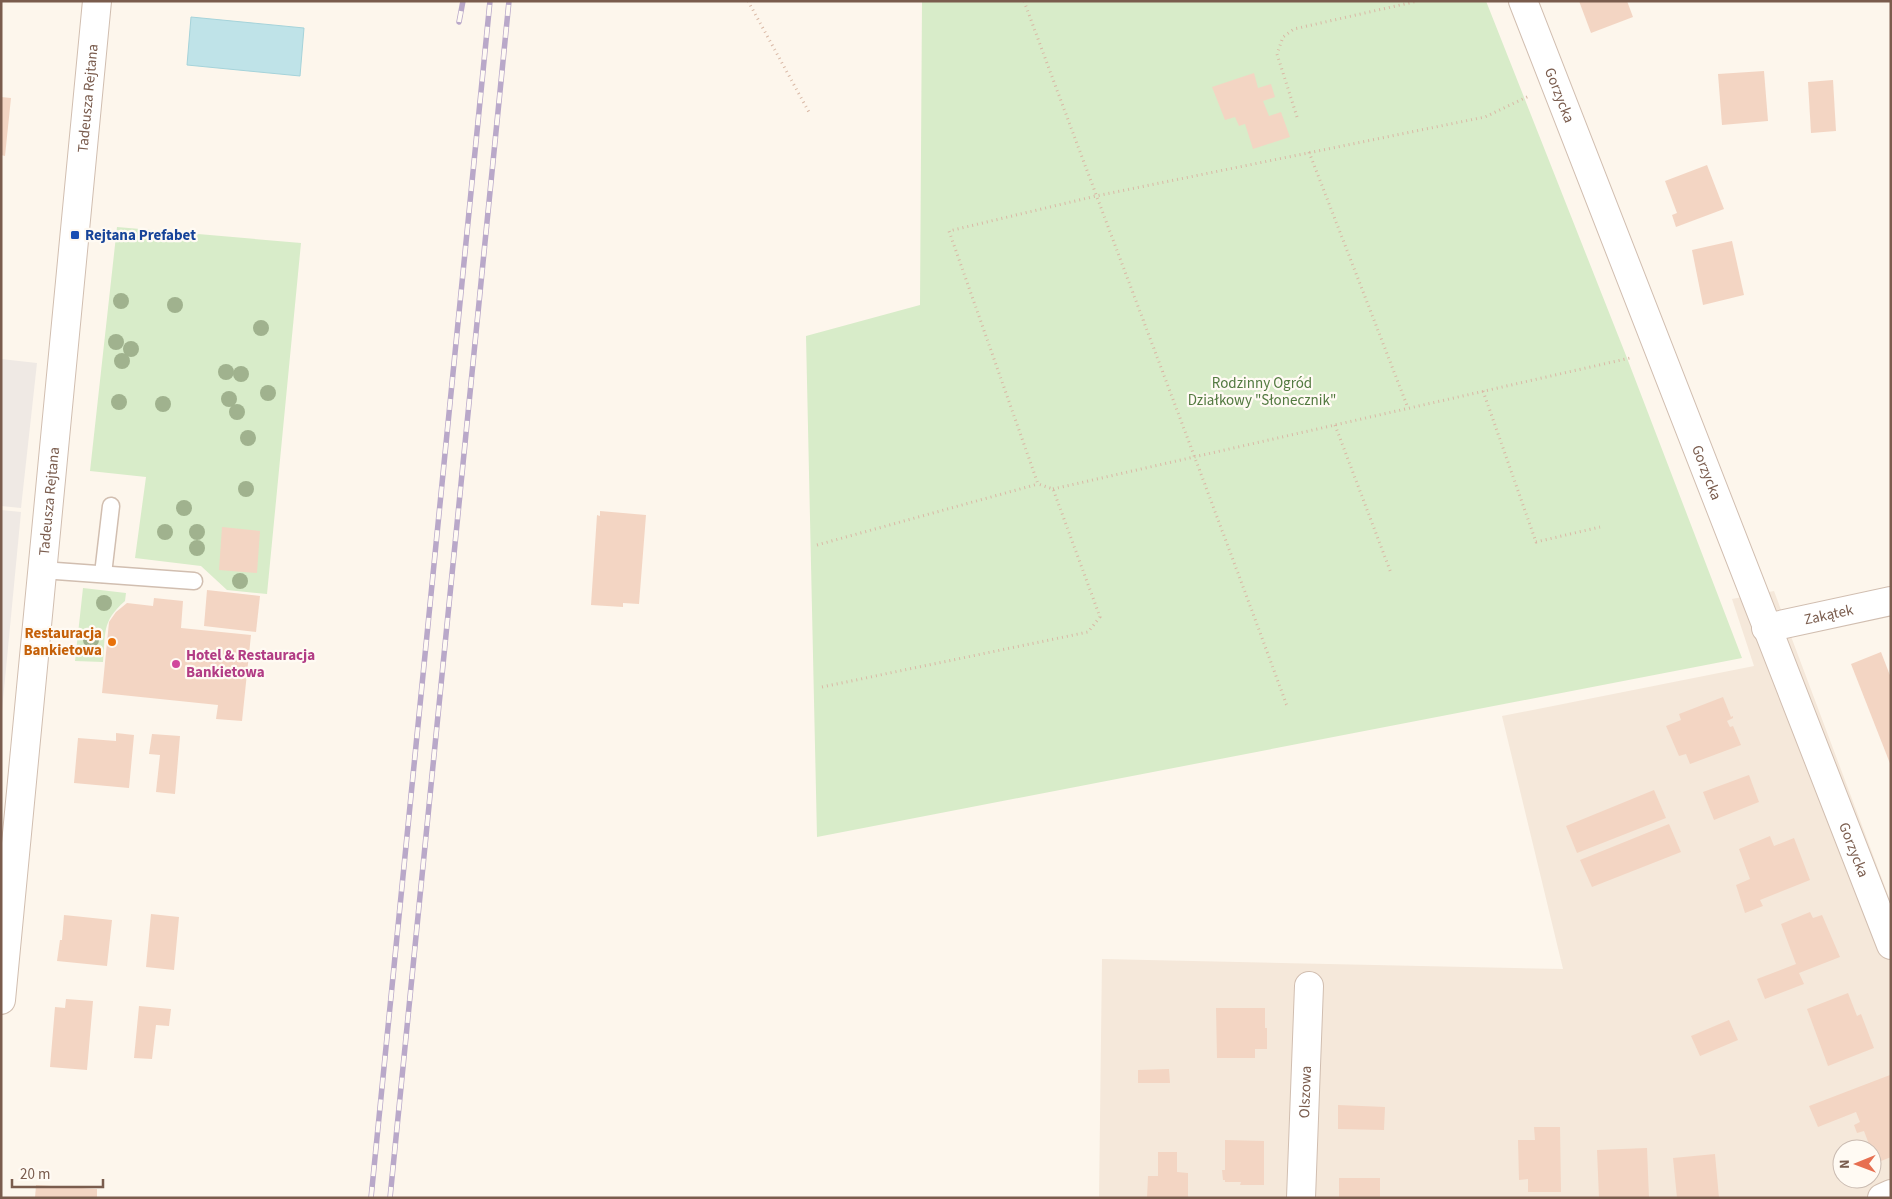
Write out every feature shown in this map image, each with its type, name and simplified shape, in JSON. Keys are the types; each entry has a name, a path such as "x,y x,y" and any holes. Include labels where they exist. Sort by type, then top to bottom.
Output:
{"street":[{"name":"Tadeusza Rejtana","path":"1,1000 97,1"},
{"name":"Gorzycka","path":"1523,1 1891,945"},
{"name":"Zakątek","path":"1766,628 1891,601"},
{"name":"Olszowa","path":"1301,1198 1309,986"},
{"path":"1882,1198 1891,1194"}],"lane":[{"path":"102,574 111,506"},
{"path":"42,570 194,581"}],"path":[{"path":"748,1 810,114"},
{"path":"1024,1 1287,706"},
{"path":"1297,117 1277,54 1283,37 1294,29 1418,1"},
{"path":"1038,484 949,232 1096,196 1485,117 1524,98"},
{"path":"1309,152 1408,408"},
{"path":"817,545 1038,484 1053,489 1196,458 1627,358"},
{"path":"1483,391 1536,542 1600,527"},
{"path":"1336,425 1392,574"},
{"path":"822,687 1088,632 1100,617 1053,489"}],"shaded area":[{"path":"1,359 37,363 21,508 1,506"},
{"path":"1,510 21,512 1,721"},
{"path":"1774,591 1891,903 1891,1198 1099,1198 1102,959 1563,969 1502,716 1754,666 1732,599"}],"green space":[{"name":"Rodzinny Ogród Działkowy \"Słonecznik\"","path":"922,1 1486,1 1627,358 1742,658 817,837 806,336 920,305"},
{"path":"117,227 301,243 267,594 227,590 201,566 135,558 146,477 90,471"},
{"path":"83,588 126,593 125,601 112,615 106,628 103,662 75,661"}],"water":[{"path":"191,17 304,28 300,76 187,65"}],"building":[{"path":"1579,1 1627,1 1633,17 1591,33"},
{"path":"1764,71 1768,121 1722,125 1718,74"},
{"path":"1254,73 1258,88 1271,84 1275,97 1263,101 1269,116 1281,112 1290,137 1253,149 1245,124 1239,126 1235,117 1225,120 1212,87"},
{"path":"1833,80 1836,131 1811,133 1808,82"},
{"path":"1,97 11,98 5,156 1,155"},
{"path":"1707,165 1724,209 1676,227 1672,215 1677,213 1665,181"},
{"path":"1732,241 1744,295 1703,305 1692,250"},
{"path":"600,511 646,515 639,604 623,603 623,607 591,605 597,515 600,516"},
{"path":"222,527 260,531 257,573 219,570"},
{"path":"207,590 260,596 256,632 204,626"},
{"name":"Hotel & Restauracja Bankietowa","path":"154,598 183,601 181,628 251,635 242,721 216,719 218,705 102,693 109,622 116,612 127,603 153,606"},
{"path":"1881,652 1891,678 1891,766 1851,664"},
{"path":"1723,697 1731,717 1733,716 1733,718 1727,721 1730,727 1733,726 1741,745 1690,764 1686,754 1679,756 1666,726 1681,720 1679,714"},
{"path":"116,733 134,735 129,788 74,783 78,738 116,741"},
{"path":"152,734 180,736 175,794 156,792 160,755 149,754"},
{"path":"1749,775 1759,802 1714,820 1703,792"},
{"path":"1654,790 1666,818 1577,853 1566,826"},
{"path":"1669,824 1681,852 1592,887 1580,860"},
{"path":"1770,836 1774,846 1794,838 1810,880 1760,900 1763,906 1745,913 1736,885 1750,879 1739,849"},
{"path":"1810,912 1813,918 1822,915 1840,957 1799,973 1804,984 1765,999 1757,979 1796,964 1781,924"},
{"path":"151,914 179,917 174,970 146,967"},
{"path":"64,915 112,920 107,966 57,961 60,940 62,940"},
{"path":"1848,993 1857,1016 1861,1014 1874,1048 1828,1066 1807,1009"},
{"path":"66,999 93,1001 87,1070 50,1067 55,1007 65,1008"},
{"path":"139,1006 171,1009 169,1026 156,1025 152,1059 134,1058"},
{"path":"1216,1008 1265,1008 1267,1049 1255,1049 1255,1058 1217,1058"},
{"path":"1729,1020 1738,1040 1700,1056 1691,1036"},
{"path":"1169,1069 1170,1083 1138,1083 1138,1070"},
{"path":"1890,1075 1891,1157 1882,1161 1882,1139 1867,1139 1864,1131 1857,1133 1854,1125 1860,1122 1856,1112 1818,1127 1809,1106"},
{"path":"1338,1105 1385,1107 1384,1130 1338,1129"},
{"path":"1534,1127 1560,1127 1561,1192 1528,1192 1528,1179 1519,1180 1518,1140 1535,1140"},
{"path":"1225,1140 1264,1141 1264,1185 1240,1185 1241,1182 1225,1182 1223,1180"},
{"path":"1647,1148 1649,1198 1599,1198 1597,1150"},
{"path":"1158,1152 1177,1152 1177,1172 1188,1173 1188,1198 1147,1198 1148,1176 1158,1176"},
{"path":"1715,1154 1719,1198 1677,1198 1673,1158"},
{"path":"1339,1178 1380,1178 1380,1198 1339,1198"},
{"path":"36,1185 97,1189 97,1198 35,1198"}],"railway":[{"path":"459,22 463,1"},
{"path":"371,1198 490,1"},
{"path":"390,1198 509,1"}],"place":[{"name":"Rejtana Prefabet","path":"75,235"},
{"name":"Restauracja Bankietowa","path":"112,642"},
{"name":"Hotel & Restauracja Bankietowa","path":"176,664"}]}
